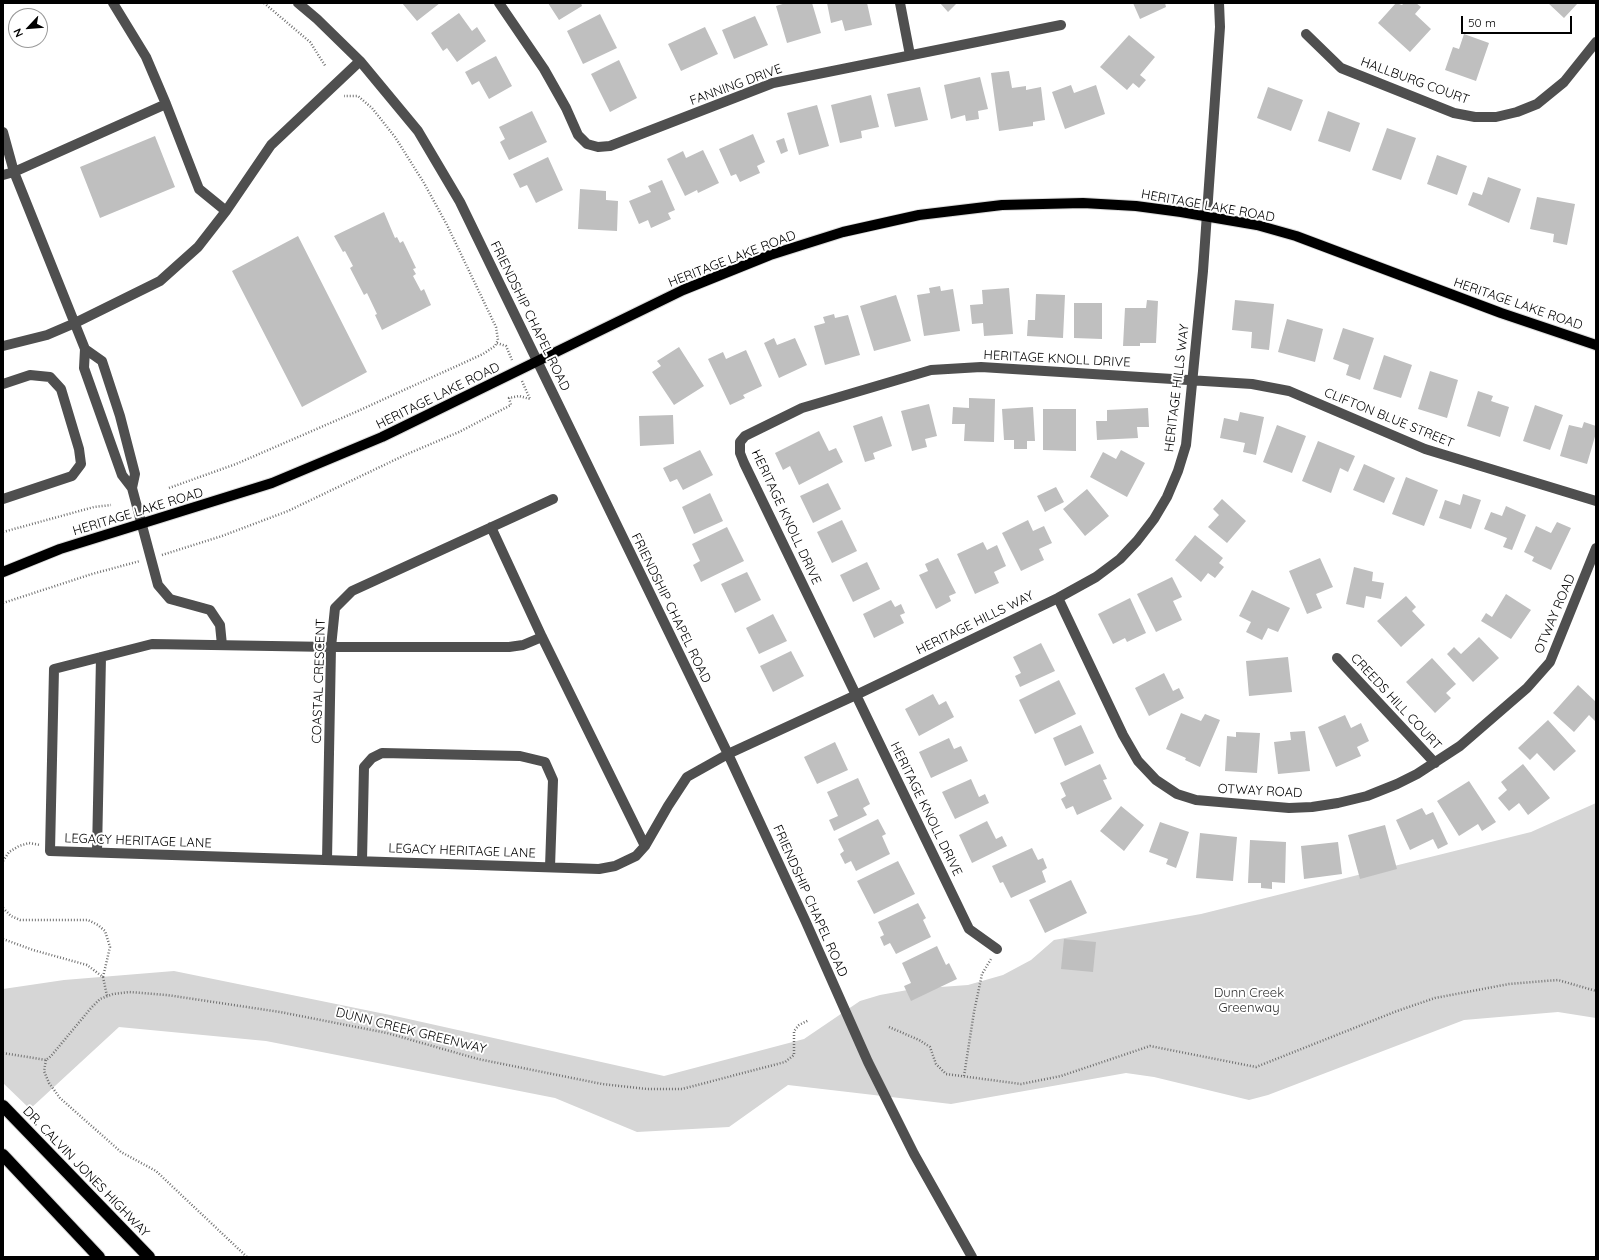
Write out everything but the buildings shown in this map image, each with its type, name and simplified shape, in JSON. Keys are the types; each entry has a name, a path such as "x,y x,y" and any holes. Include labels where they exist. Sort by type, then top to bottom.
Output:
{"highway":[{"name":"DR. CALVIN JONES HIGHWAY","path":"3,1106 149,1257"},
{"path":"3,1155 99,1257"}],"main road":[{"name":"HERITAGE LAKE ROAD","path":"3,572 60,549 142,525 272,483 382,438 683,290 770,255 843,232 919,215 1002,205 1083,203 1136,206 1256,225 1296,236 1501,313 1596,344"}],"street":[{"path":"113,3 146,57 199,189 226,211"},
{"name":"FRIENDSHIP CHAPEL ROAD","path":"298,3 317,18 360,61 418,131 456,195 728,754 805,920 868,1062 914,1154 972,1257"},
{"name":"FANNING DRIVE","path":"500,3 544,69 578,135 587,144 598,147 610,146 773,83 1061,25"},
{"path":"900,3 910,55"},
{"name":"HERITAGE HILLS WAY","path":"728,754 856,695 1058,598 1096,577 1120,559 1138,541 1154,520 1168,497 1186,445 1203,271 1220,27 1219,3"},
{"name":"HALLBURG COURT","path":"1306,34 1341,68 1454,113 1475,117 1496,117 1517,112 1537,104 1564,82 1596,42"},
{"path":"3,346 47,334 75,323 160,281 198,247 226,211 271,144 360,61"},
{"path":"3,174 14,172 166,104"},
{"path":"3,132 14,172 85,349 84,368 122,475 132,488 158,585 170,599 210,610 220,625 222,645"},
{"path":"85,349 102,361 118,410 135,474 132,488"},
{"name":"HERITAGE KNOLL DRIVE","path":"997,949 969,929 744,463 740,453 740,442 745,436 802,408 931,370 981,367 1192,380"},
{"path":"3,384 30,375 50,377 61,389 79,450 81,464 72,476 3,499"},
{"name":"CLIFTON BLUE STREET","path":"1192,380 1252,384 1289,391 1425,449 1596,501"},
{"name":"COASTAL CRESCENT","path":"327,860 331,647 335,608 352,591 553,499"},
{"path":"491,527 542,637 645,846"},
{"name":"OTWAY ROAD","path":"1058,598 1123,735 1138,761 1156,780 1177,794 1196,800 1289,808 1312,807 1367,796 1397,784 1435,763 1460,746 1527,688 1550,662 1596,548"},
{"name":"LEGACY HERITAGE LANE","path":"542,637 522,645 509,647 331,647 152,644 54,669 50,851 599,869 615,866 636,856 645,846 687,777 728,754"},
{"path":"97,852 100,657"},
{"name":"CREEDS HILL COURT","path":"1338,658 1435,763"},
{"path":"362,861 364,767 372,758 382,753 520,756 545,762 553,780 550,868"}],"path":[{"path":"264,3 310,42 326,67"},
{"path":"169,488 236,464 351,414 483,354 497,343 496,327 447,225 420,177 395,137 372,108 358,96 344,96"},
{"path":"497,343 506,346"},
{"path":"168,553 222,536 288,511 405,455 459,432 511,405 509,398 519,396 530,399"},
{"path":"3,532 94,508 111,505"},
{"path":"3,603 130,564"},
{"path":"3,861 9,852 20,846 30,843 38,845 50,844"},
{"path":"3,908 11,916 20,920 88,920 98,925 105,931 110,947 103,977 107,996"},
{"path":"3,939 33,950 87,965 103,977"},
{"path":"964,1076 974,1012 982,974 997,949"},
{"path":"889,1027 919,1040 930,1047 936,1064 946,1074 1021,1084 1061,1076 1150,1046 1256,1067 1397,1011 1435,998 1509,984 1558,980 1596,991"},
{"name":"DUNN CREEK GREENWAY","path":"46,1060 91,1008 107,996 129,992 167,995 280,1012 387,1033 478,1058 602,1084 647,1089 682,1089 785,1062 794,1055 794,1032 799,1024 809,1020"},
{"path":"3,1053 46,1060 44,1071 49,1083 60,1098 122,1152 156,1172 247,1257"}],"green space":[{"name":"Dunn Creek Greenway","path":"1596,803 1596,1018 1558,1012 1464,1020 1268,1095 1249,1100 1154,1077 1126,1073 951,1104 788,1085 729,1127 637,1132 555,1098 266,1041 119,1027 30,1109 3,1083 3,989 64,980 174,971 395,1016 664,1076 804,1039 860,1001 880,995 913,989 968,985 1003,975 1031,960 1054,940 1201,914 1531,832"}]}
